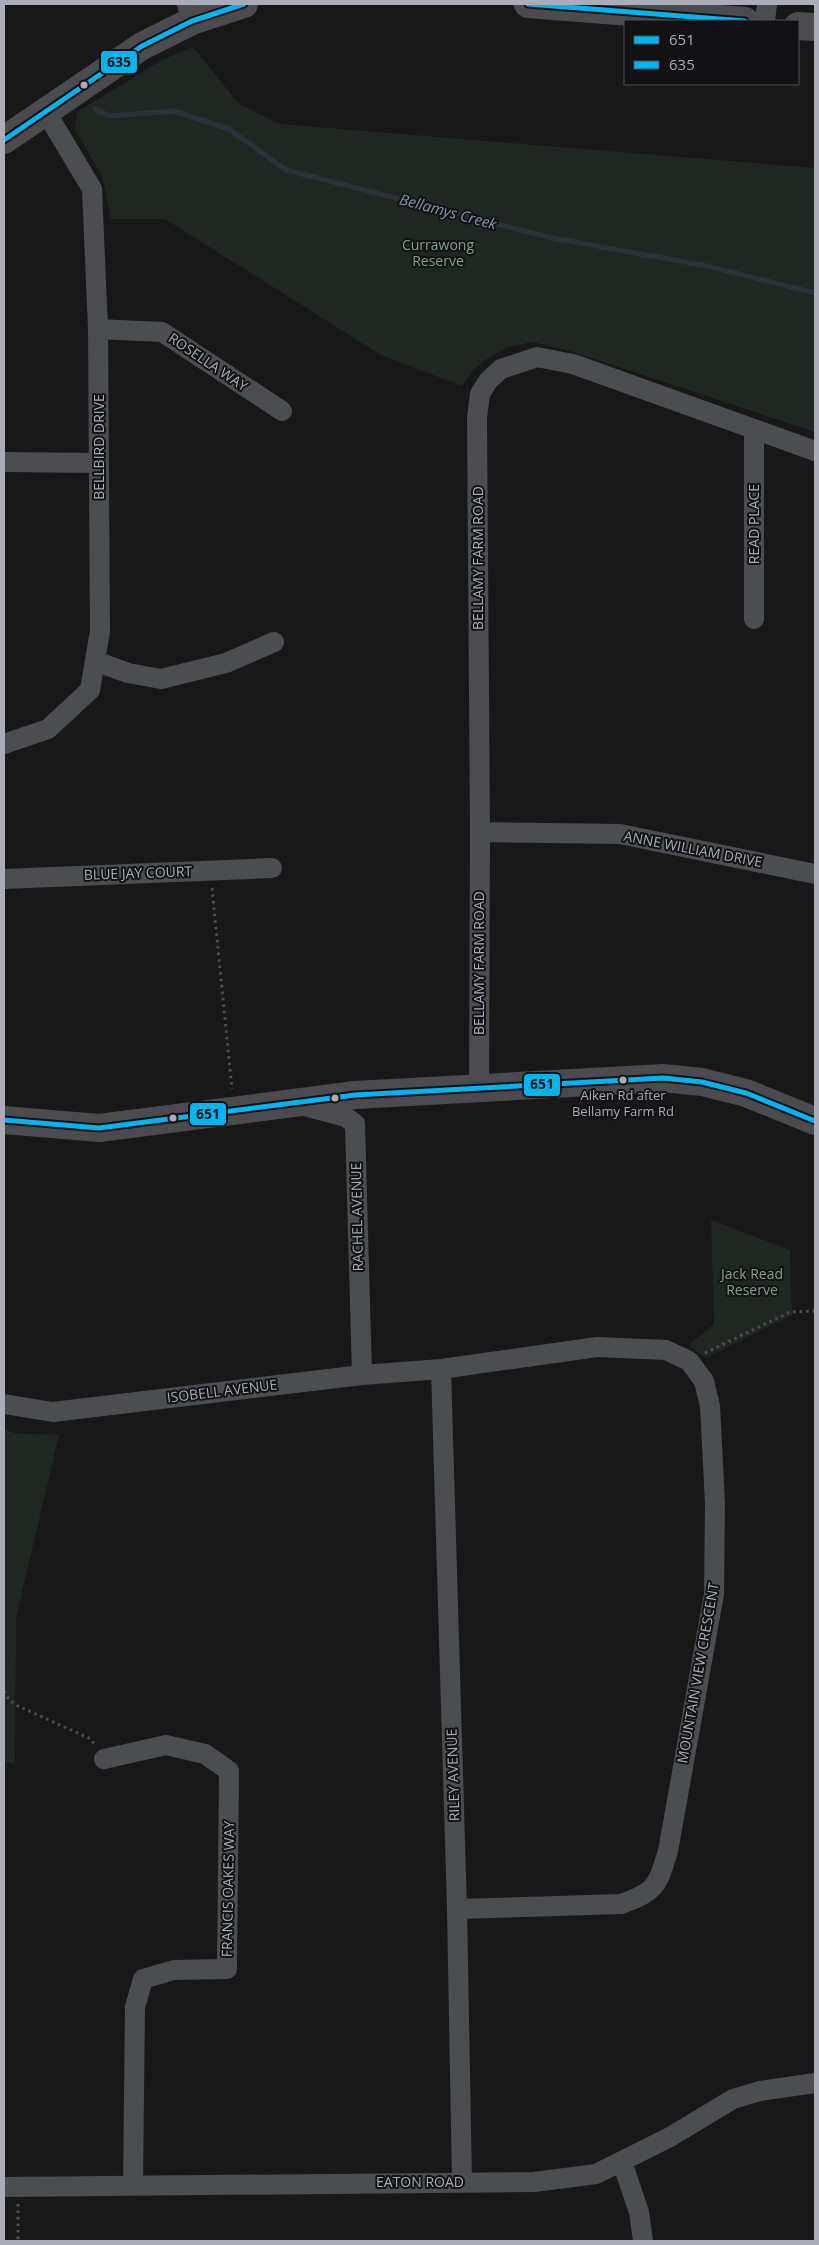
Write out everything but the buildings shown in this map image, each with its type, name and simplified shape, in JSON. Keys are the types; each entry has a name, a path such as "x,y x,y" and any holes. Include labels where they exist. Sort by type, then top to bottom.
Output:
{"street":[{"path":"4,140 189,12 244,4"},
{"path":"528,4 732,20"},
{"path":"765,20 767,4"},
{"path":"799,26 815,27"},
{"name":"BELLBIRD DRIVE","path":"4,744 48,729 90,690 100,631 98,328 92,189 46,112"},
{"name":"ROSELLA WAY","path":"98,328 162,332 282,411"},
{"name":"BELLAMY FARM ROAD","path":"478,1088 480,832 478,418 480,394 488,381 500,369 537,357 573,364 815,451"},
{"name":"READ PLACE","path":"754,430 754,619"},
{"path":"4,462 99,463"},
{"path":"95,661 128,673 161,679 226,663 274,642"},
{"name":"ANNE WILLIAM DRIVE","path":"480,832 620,834 815,874"},
{"name":"BLUE JAY COURT","path":"4,879 272,868"},
{"path":"4,1120 99,1128 355,1096 663,1078 708,1083 746,1093 815,1121"},
{"name":"RACHEL AVENUE","path":"294,1103 346,1117 355,1124 362,1375"},
{"name":"MOUNTAIN VIEW CRESCENT","path":"442,1369 597,1347 666,1350 689,1361 704,1381 710,1406 715,1503 714,1594 694,1697 668,1851 658,1884 643,1896 621,1904 457,1909"},
{"name":"ISOBELL AVENUE","path":"4,1404 53,1412 362,1375 442,1369"},
{"name":"RILEY AVENUE","path":"442,1369 457,1909 462,2182"},
{"name":"FRANCIS OAKES WAY","path":"104,1759 166,1745 205,1754 229,1771 227,1969 174,1970 143,1979 135,2006 133,2185"},
{"name":"EATON ROAD","path":"10,2187 534,2182 596,2174 670,2137 733,2099 760,2092 815,2083"},
{"path":"622,2162 638,2212 643,2241"}],"path":[{"path":"210,870 232,1090"},
{"path":"689,1361 790,1312 815,1312"},
{"path":"4,1691 9,1700 16,1706 91,1739 104,1759"},
{"path":"10,2187 18,2241"}],"green space":[{"name":"Currawong Reserve","path":"193,47 239,104 280,124 815,168 815,432 574,352 533,342 507,347 485,360 474,369 462,386 381,355 165,219 111,219 102,176 75,130 77,112 162,60"},
{"name":"Jack Read Reserve","path":"711,1220 790,1250 792,1315 706,1358 689,1345 714,1324"},
{"path":"4,1430 15,1433 59,1435 16,1618 15,1764 4,1762"}],"waterway":[{"name":"Bellamys Creek","path":"95,109 110,116 174,111 229,129 286,170 552,238 707,266 815,293"}],"transit line":[{"name":"635","path":"4,140 142,46 192,21 244,4"},
{"name":"635","path":"528,4 732,20"},
{"name":"651","path":"4,1120 99,1128 355,1095 663,1078 702,1082 746,1093 815,1121"}],"place":[{"name":"Aiken Rd after Bellamy Farm Rd","path":"623,1080"}]}
